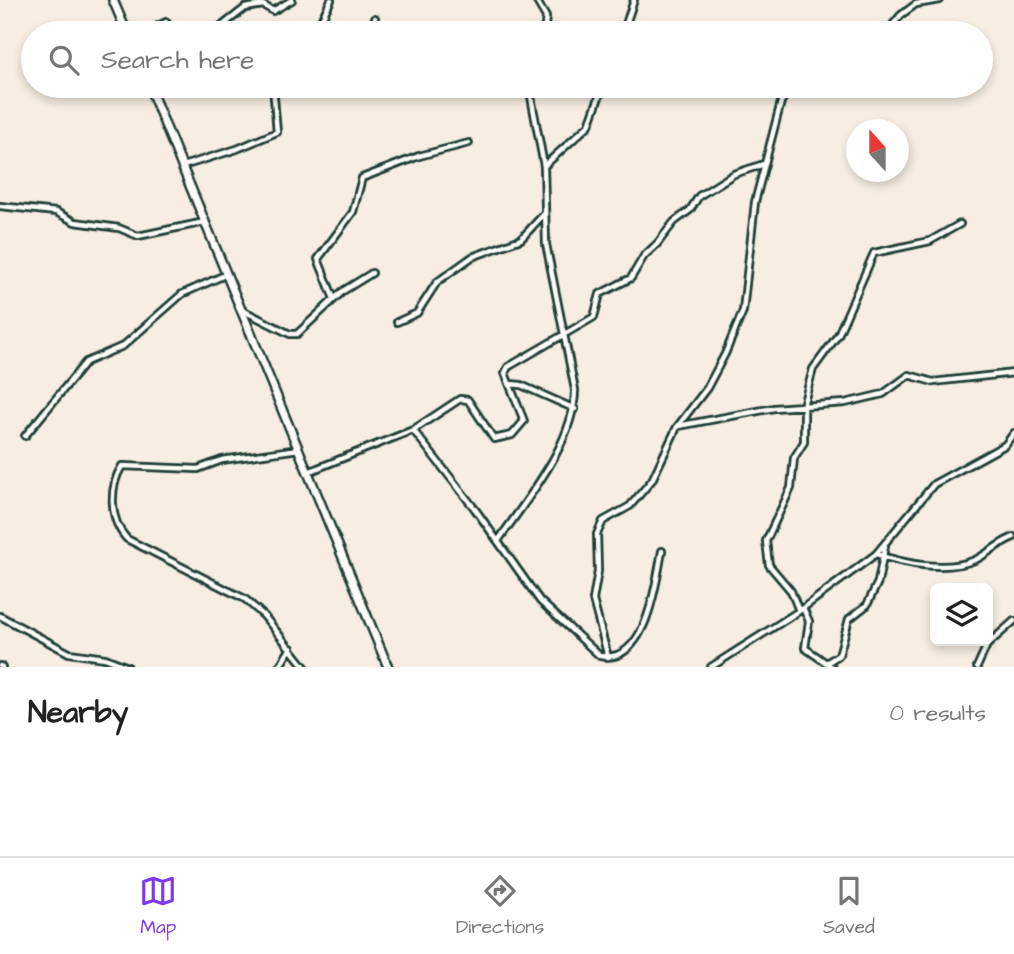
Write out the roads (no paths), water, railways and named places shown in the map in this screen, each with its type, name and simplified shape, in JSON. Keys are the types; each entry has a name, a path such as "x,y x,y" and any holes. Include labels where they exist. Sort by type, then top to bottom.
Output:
{"main road":[{"path":"113,0 122,21"},
{"path":"155,98 388,667"}],"street":[{"path":"228,21 245,8 263,5 275,11 292,0"},
{"path":"321,21 331,0"},
{"path":"536,0 546,17 546,21"},
{"path":"627,21 634,0"},
{"path":"896,21 916,4 940,0"},
{"path":"182,166 237,149 277,132 274,98"},
{"path":"498,541 537,480 556,458 575,409 575,390 546,244 544,166 531,98"},
{"path":"544,166 589,125 599,98"},
{"path":"608,657 593,600 598,571 597,534 603,521 630,506 652,480 677,426 708,388 742,314 755,202 783,98"},
{"path":"334,299 318,259 353,212 362,178 419,156 469,143"},
{"path":"308,472 414,430 465,398 490,436 498,440 512,435 524,421 505,373 508,367 564,331 594,317 600,294 629,281 644,256 674,222 690,210 699,196 734,174 764,164"},
{"path":"0,206 56,212 75,222 119,228 138,236 205,222"},
{"path":"397,322 416,313 437,282 472,257 521,239 545,213"},
{"path":"885,546 884,557 867,605 849,619 839,655 830,664 805,648 809,621 791,591 769,565 766,541 791,488 794,458 804,442 804,406 813,369 838,335 874,253 930,241 960,224"},
{"path":"242,311 294,335 334,299 372,273"},
{"path":"24,436 86,362 123,346 182,294 227,274"},
{"path":"677,426 736,414 845,403 879,395 909,375 933,382 1014,373"},
{"path":"510,384 521,385 575,409"},
{"path":"414,430 540,601 600,656 608,657 630,649 640,634 663,551"},
{"path":"711,667 801,610 876,555 934,484 1004,445 1014,433"},
{"path":"299,449 222,460 198,469 122,466 111,502 119,528 127,539 192,574 231,589 264,616 304,667"},
{"path":"876,555 957,565 972,561 1014,537"},
{"path":"0,617 69,653 105,658 128,667"},
{"path":"977,667 987,645 1014,621"},
{"path":"279,667 291,648"}]}
